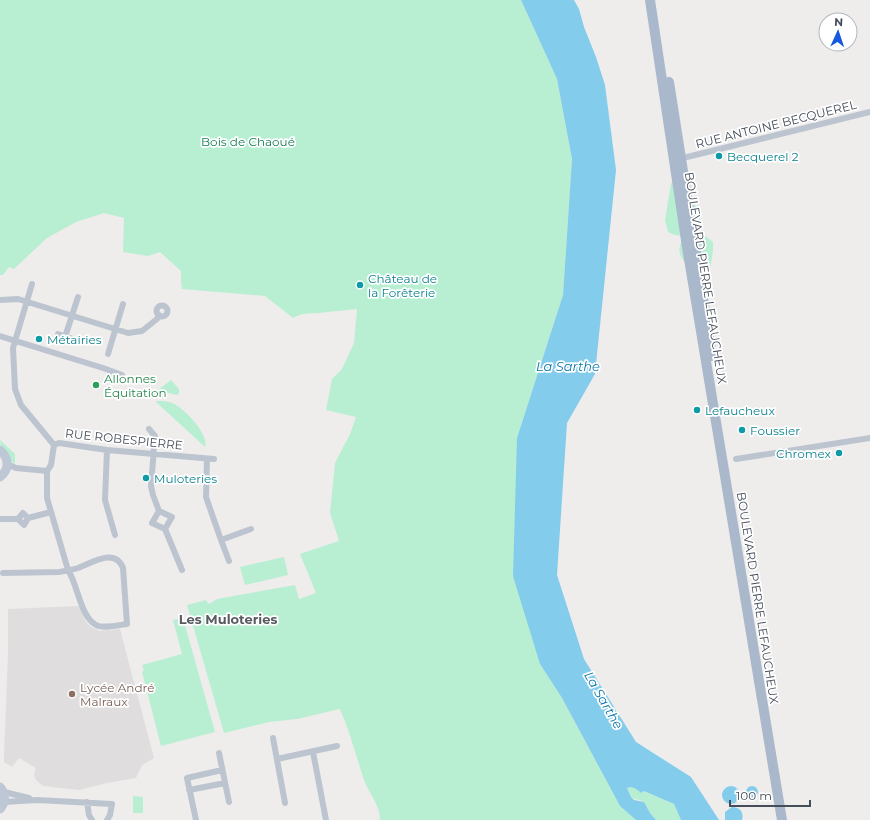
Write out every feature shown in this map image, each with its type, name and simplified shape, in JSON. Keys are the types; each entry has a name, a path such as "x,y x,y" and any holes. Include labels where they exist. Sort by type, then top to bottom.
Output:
{"main road":[{"name":"BOULEVARD PIERRE LEFAUCHEUX","path":"650,0 788,820"},
{"name":"BOULEVARD PIERRE LEFAUCHEUX","path":"657,0 689,235 782,820"}],"street":[{"name":"RUE ANTOINE BECQUEREL","path":"687,157 870,112"},
{"name":"RUE ROBESPIERRE","path":"32,284 15,341 16,389 18,401 54,445 60,443 107,450 214,459"},
{"path":"65,337 78,297"},
{"path":"0,300 11,299 27,302 116,328 128,333 142,331 157,320 159,315"},
{"path":"108,354 123,304"},
{"path":"58,334 72,339"},
{"path":"0,336 122,375"},
{"path":"149,429 154,436 151,486 153,495 159,511 172,517 165,529"},
{"path":"736,459 870,438"},
{"path":"3,573 59,572 68,570 78,568 102,558 111,558 120,562 125,576 127,624 97,626 83,609 73,577 68,570 47,498 47,471 51,465 54,445"},
{"path":"0,450 4,454 7,464 6,470 0,477"},
{"path":"107,450 105,500 115,535"},
{"path":"206,459 206,497 229,561"},
{"path":"7,464 16,468 47,471"},
{"path":"159,511 152,523 165,529 182,570"},
{"path":"1,520 18,519 23,513 28,518 51,512"},
{"path":"221,540 251,529"},
{"path":"272,738 285,803"},
{"path":"277,759 337,746"},
{"path":"313,752 326,820"},
{"path":"219,753 229,802"},
{"path":"196,820 187,778 222,770"},
{"path":"189,790 225,783"},
{"path":"37,800 2,790 2,806 37,800 112,804 110,816 107,820"},
{"path":"87,802 89,815 92,820"}],"shaded area":[{"name":"Lycée André Malraux","path":"79,606 86,622 91,627 100,631 120,629 154,758 142,765 136,778 79,790 43,786 36,780 34,775 36,768 19,758 12,767 4,762 4,756 8,609"}],"green space":[{"name":"Bois de Chaoué","path":"0,0 521,0 557,79 572,159 563,295 517,438 540,664 562,698 620,806 636,820 380,820 380,814 364,780 340,709 297,719 269,722 224,733 187,605 206,600 209,604 217,599 295,585 299,599 316,593 300,554 339,541 330,513 335,463 350,434 356,417 326,410 332,379 342,369 354,343 357,309 306,314 293,318 265,296 182,289 181,271 160,252 148,256 123,252 124,218 104,213 76,222 47,238 14,269 9,267 3,275 0,275"},
{"path":"676,172 691,271 682,258 679,250 685,236 675,235 668,232 665,220 671,184"},
{"path":"686,193 695,205 700,216 693,234 704,235 713,242 713,251 704,305"},
{"path":"171,380 179,389 179,393 177,395 165,392 156,397 150,396"},
{"path":"156,402 171,403 185,412 196,423 204,436 205,447"},
{"path":"0,440 15,454 15,464 5,454 1,447"},
{"path":"284,557 288,575 245,585 240,567"},
{"path":"183,618 215,732 161,746 142,672 144,670 142,665 182,654 173,620"},
{"path":"627,788 637,789 641,793 644,791 674,804 681,820 656,820 644,802 632,798"},
{"path":"133,796 143,797 143,813 133,813"}],"water":[{"name":"La Sarthe","path":"521,0 574,0 579,9 605,85 616,170 595,374 567,423 557,575 584,659 636,742 691,777 719,820 681,820 674,804 644,791 641,793 631,787 627,788 631,797 634,800 644,802 656,820 636,820 620,806 562,698 540,664 513,576 517,438 563,295 572,159 557,79"},
{"path":"731,786 737,789 740,795 737,801 731,804 725,801 722,795 725,789"},
{"path":"752,786 756,788 758,792 756,796 752,798 748,796 746,792 748,788"},
{"path":"732,807 741,810 742,820 725,820 725,812"}],"place":[{"name":"Becquerel 2","path":"719,156"},
{"name":"Château de la Forêterie","path":"360,285"},
{"name":"Métairies","path":"39,339"},
{"name":"Allonnes Équitation","path":"96,385"},
{"name":"Lefaucheux","path":"697,410"},
{"name":"Foussier","path":"742,430"},
{"name":"Chromex","path":"839,453"},
{"name":"Muloteries","path":"146,478"},
{"name":"Lycée André Malraux","path":"72,694"}],"district":[{"name":"Les Muloteries","path":"228,619"}]}
